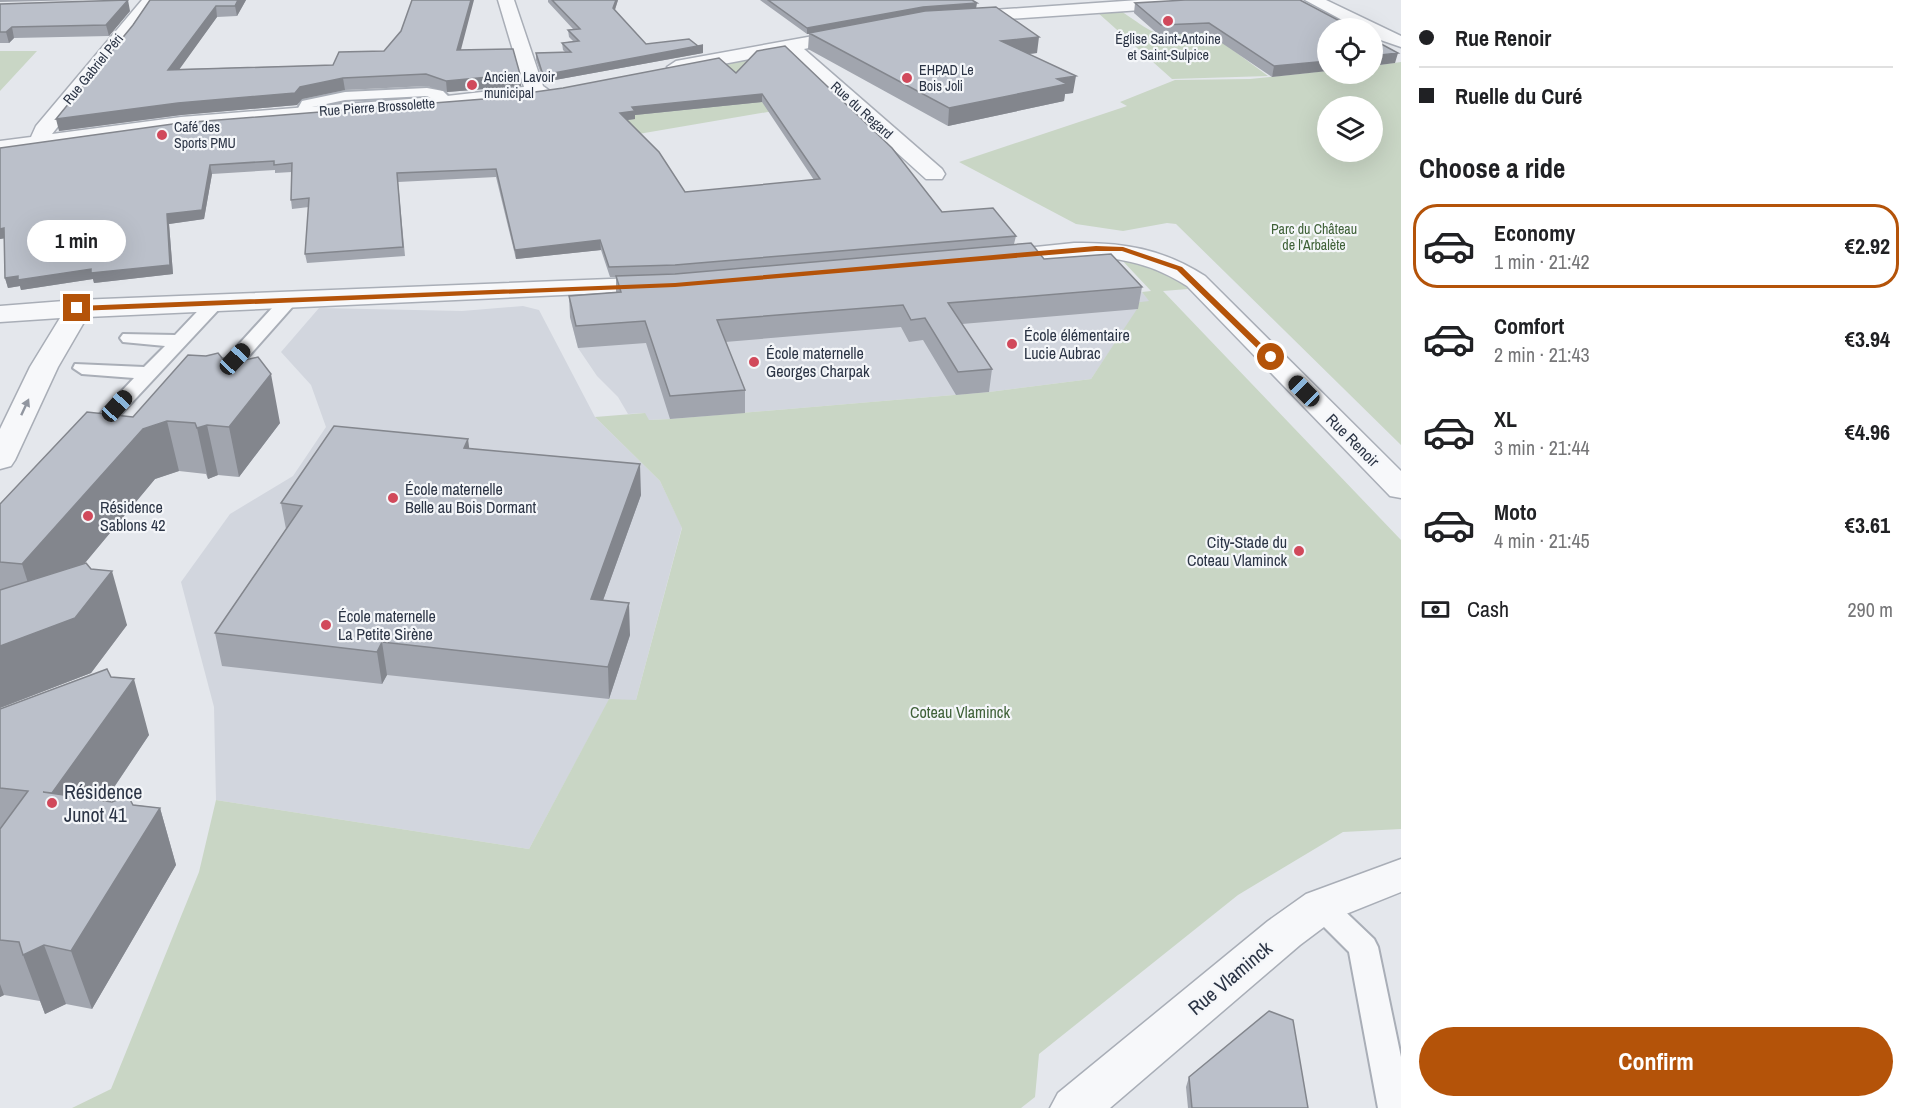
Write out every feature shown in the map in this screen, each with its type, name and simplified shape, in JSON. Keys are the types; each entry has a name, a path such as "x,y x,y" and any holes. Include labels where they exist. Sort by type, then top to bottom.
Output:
{"street":[{"path":"506,0 535,92"},
{"path":"946,18 1215,0"},
{"path":"1313,0 1349,18"},
{"name":"Rue Gabriel Péri","path":"40,141 43,130 143,4"},
{"path":"654,72 873,30"},
{"path":"1383,34 1401,42"},
{"name":"Rue du Regard","path":"790,46 934,174"},
{"name":"Rue Pierre Brossolette","path":"0,147 181,123 447,102 563,88"},
{"name":"Rue Renoir","path":"970,261 1096,248 1141,253 1180,268 1196,281 1401,489"},
{"path":"0,314 77,308 687,284"},
{"path":"0,460 44,367 73,320 77,308"},
{"name":"Rue Vlaminck","path":"1075,1108 1284,933 1321,906 1401,875"}],"lane":[{"path":"212,386 289,300"},
{"path":"79,448 216,302"},
{"path":"129,338 177,341"},
{"path":"82,368 148,373"},
{"path":"1321,906 1363,947 1395,1108"}],"shaded area":[{"name":"École maternelle Georges Charpak","path":"1138,288 1150,301 1138,309 1091,379 989,392 670,419 648,420 644,413 628,414 618,397 597,376 578,348 570,317"},
{"path":"523,306 539,310 595,417 660,481 682,527 636,700 609,700 529,849 216,800 214,707 181,582 230,514 293,476 326,427 311,385 281,352 319,308 462,311"}],"green space":[{"path":"1121,11 1159,34 1176,34 1203,28 1268,76 1172,79 1097,12"},
{"path":"0,51 37,51 0,91"},
{"path":"757,58 832,101 621,137 610,87"},
{"name":"Parc du Château de l'Arbalète","path":"1401,62 1401,445 1176,224 1167,223 1123,231 1076,224 959,162 1127,106 1120,102 1175,80 1250,79 1317,72 1317,84 1383,84 1383,65"},
{"name":"Coteau Vlaminck","path":"1119,257 1156,268 1174,277 1188,289 1163,291 1401,540 1401,829 1343,832 1238,895 1039,1054 1035,1097 1021,1108 72,1108 111,1089 199,872 216,800 529,849 609,699 636,700 682,528 660,481 595,417 645,413 649,420 670,419 989,392 1091,379 1137,309 1133,303 1149,301 1142,292 1151,291"}],"building":[{"path":"128,0 106,25 12,27 6,32 0,32 0,4"},
{"path":"150,0 238,0 235,6 216,6 168,70 333,65 339,52 384,51 401,31 412,0 471,0 457,50 513,49 520,74 446,81 426,74 343,78 300,87 295,93 178,103 56,119 133,25"},
{"path":"552,0 616,0 613,8 646,44 689,39 698,46 543,75 536,53 571,52 562,43 579,41 568,30 580,29"},
{"path":"768,0 972,0 977,3 923,7 807,28"},
{"path":"1185,0 1300,0 1334,18 1317,18 1317,62 1274,66 1209,23 1161,25 1135,3"},
{"path":"996,7 1039,37 1001,41 1076,76 1057,79 1067,84 949,108 809,33 925,11"},
{"path":"1383,45 1398,53 1383,55"},
{"path":"785,46 892,148 942,212 993,208 1016,236 675,265 609,267 600,240 515,250 496,169 397,173 403,247 305,254 309,198 291,200 292,163 274,165 274,161 210,165 202,210 167,214 170,265 91,273 91,269 18,280 18,276 5,278 4,228 0,229 0,148 180,123 484,99 563,88 719,58 736,73 757,51","holes":["762,94 820,179 685,192 659,152 620,113 635,111 632,107"]},
{"path":"1031,243 1044,259 1111,254 1142,287 948,303 992,369 958,372 925,318 911,320 903,305 717,320 745,390 670,396 645,321 576,326 569,296 621,292 616,276 675,274"},
{"path":"218,353 222,358 245,360 258,357 271,374 229,427 207,425 197,428 195,423 167,421 143,429 22,564 0,562 0,504 87,412 133,417 188,355 206,356"},
{"path":"334,426 468,439 464,448 640,464 591,599 629,603 608,667 382,642 377,652 215,633 302,506 281,503"},
{"path":"86,563 91,569 112,571 75,618 0,646 0,590"},
{"path":"107,669 111,677 134,679 52,793 43,792 112,802 128,796 133,805 160,808 71,951 44,945 23,955 19,942 0,940 0,829 28,791 0,788 0,709"},
{"path":"1269,1011 1293,1020 1308,1108 1192,1108 1189,1077"}],"place":[{"name":"Église Saint-Antoine et Saint-Sulpice","path":"1168,21"},
{"name":"EHPAD Le Bois Joli","path":"907,78"},
{"name":"Ancien Lavoir municipal","path":"472,85"},
{"name":"Café des Sports PMU","path":"162,135"},
{"name":"École élémentaire Lucie Aubrac","path":"1012,344"},
{"name":"École maternelle Georges Charpak","path":"754,362"},
{"name":"École maternelle Belle au Bois Dormant","path":"393,498"},
{"name":"Résidence Sablons 42","path":"88,516"},
{"name":"City-Stade du Coteau Vlaminck","path":"1299,551"},
{"name":"École maternelle La Petite Sirène","path":"326,625"},
{"name":"Résidence Junot 41","path":"52,803"}],"route":[{"path":"77,308 675,285 1065,253 1096,248 1123,249 1141,253 1180,268 1196,281 1271,357"}]}
